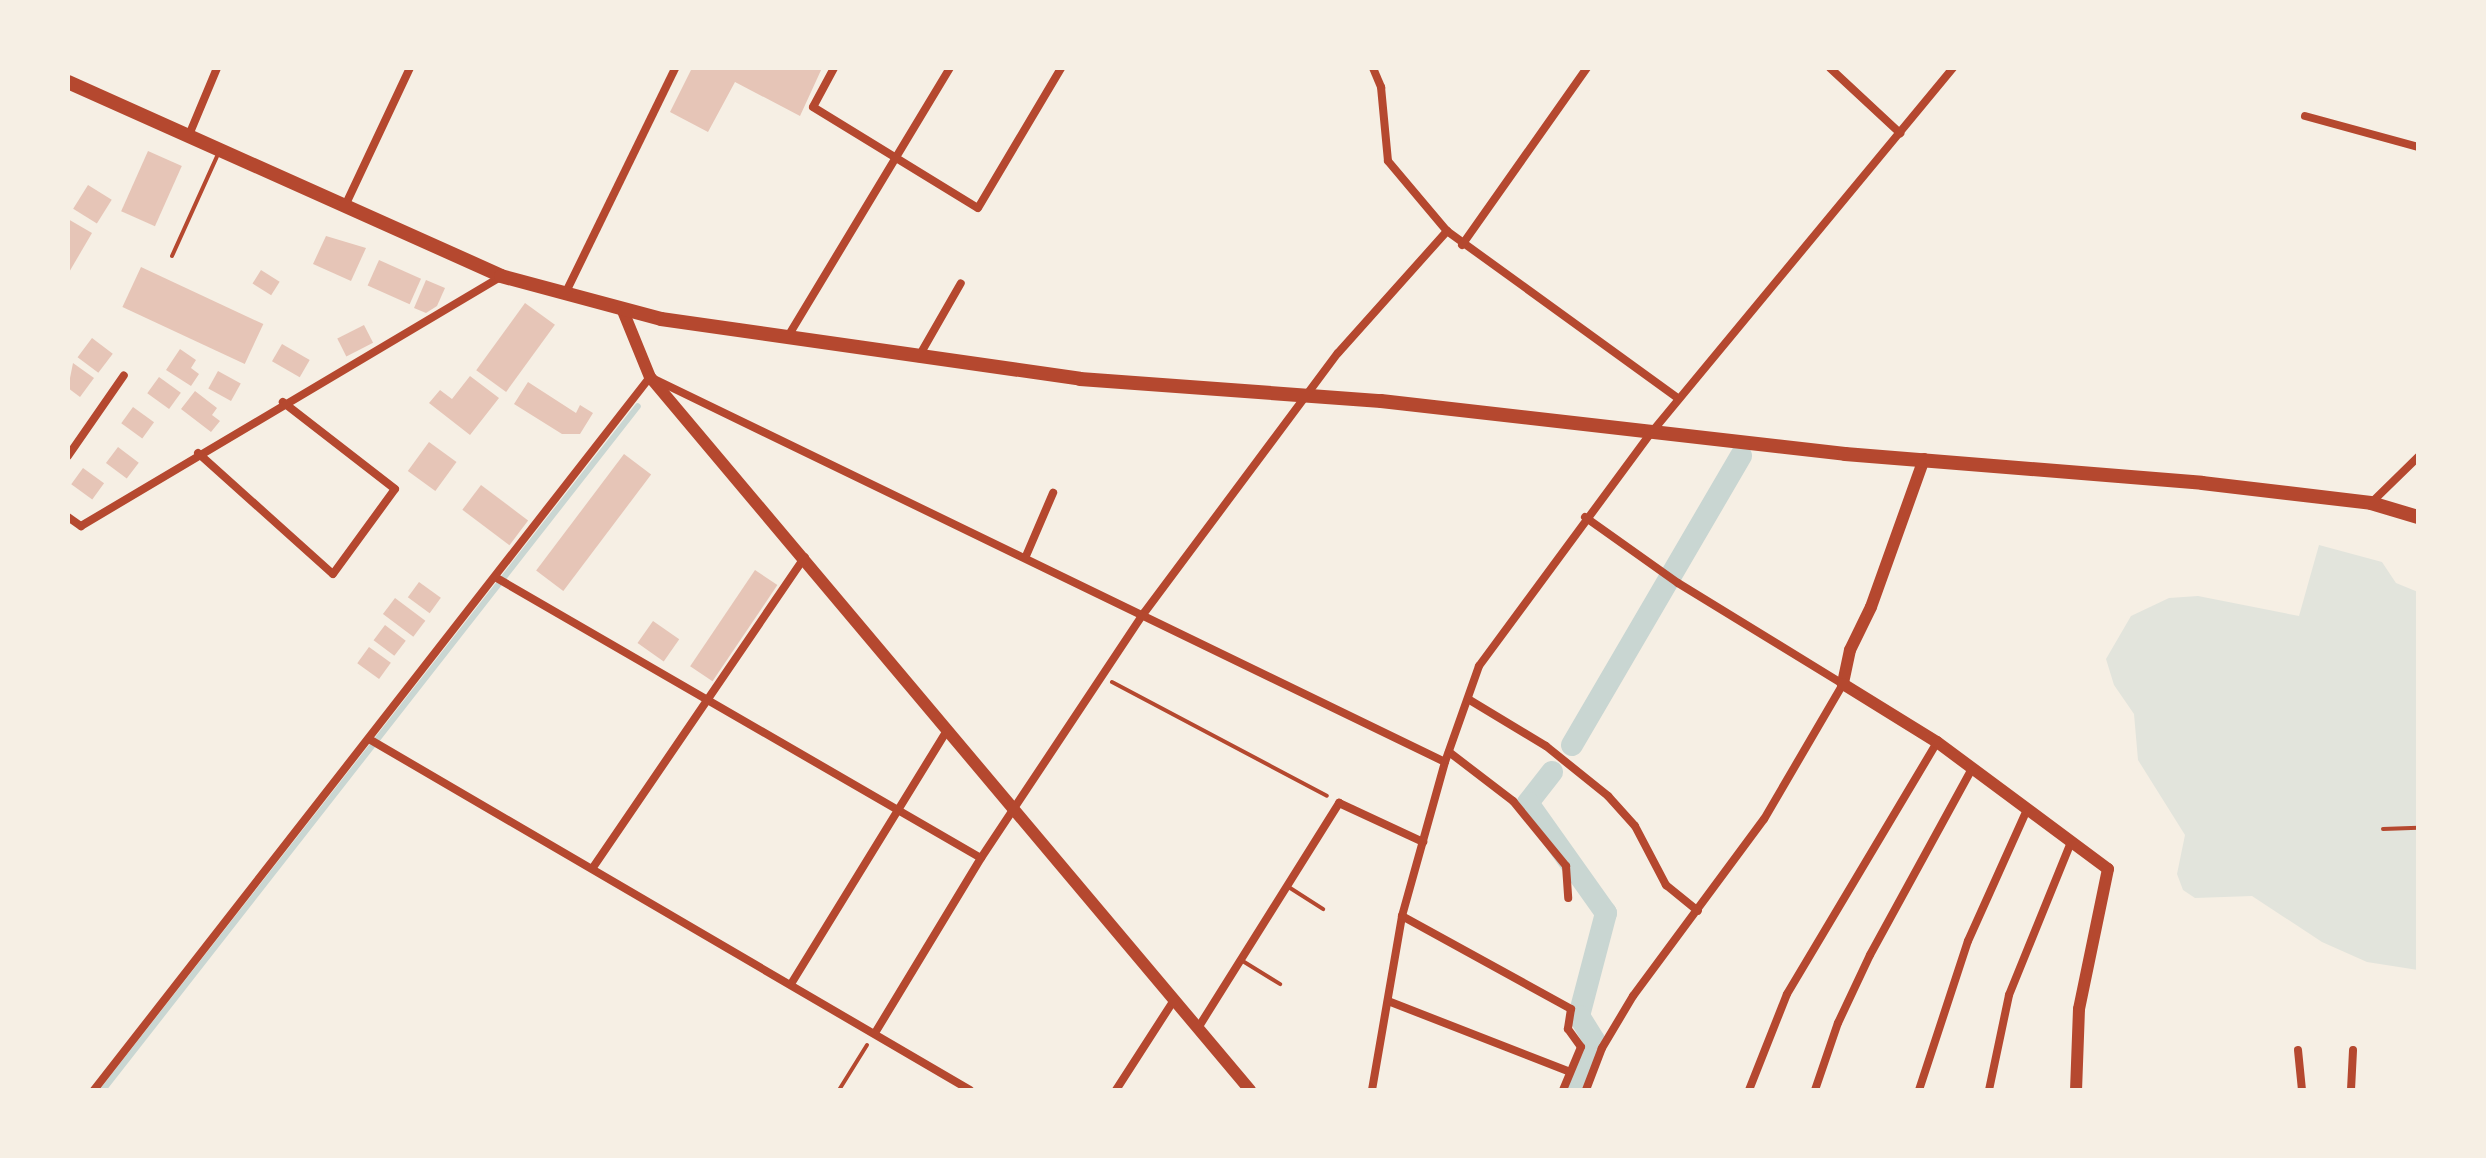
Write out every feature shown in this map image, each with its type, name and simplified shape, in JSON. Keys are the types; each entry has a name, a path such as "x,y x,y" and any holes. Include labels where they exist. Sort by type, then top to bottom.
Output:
{"highway":[{"path":"68,82 501,276 623,311 786,339 1080,379 1306,395 1651,433 2371,503 2418,517"}],"main road":[{"path":"623,311 650,377 805,557 1013,812 1250,1090"},
{"path":"1924,459 1871,607 1850,650 1843,684 1937,742 2108,869 2079,1009 2076,1090"}],"street":[{"path":"189,135 217,68"},
{"path":"344,208 410,68"},
{"path":"565,294 675,68"},
{"path":"834,68 813,107 978,208 1061,68"},
{"path":"786,339 950,68"},
{"path":"1373,68 1381,87 1388,161 1447,231 1462,245 1679,399"},
{"path":"1462,245 1587,68"},
{"path":"1830,68 1900,133"},
{"path":"1372,1090 1402,916 1445,762 1479,666 1585,517 1651,433 1953,68"},
{"path":"2305,116 2418,147"},
{"path":"875,1033 981,858 1144,613 1306,395 1376,307 1447,231"},
{"path":"68,517 81,526 283,402 501,276"},
{"path":"918,358 961,283"},
{"path":"68,456 124,375"},
{"path":"94,1090 650,377 1144,613 1445,762"},
{"path":"198,453 333,574 395,489 283,402"},
{"path":"2371,503 2418,457"},
{"path":"1026,556 1053,493"},
{"path":"1585,517 1678,583 1843,684 1787,784 1698,911 1633,996 1602,1048 1586,1090"},
{"path":"594,866 805,557"},
{"path":"495,577 981,858"},
{"path":"1468,699 1546,746 1608,796 1635,826 1666,885 1698,911"},
{"path":"791,984 948,729"},
{"path":"369,739 594,866 970,1090"},
{"path":"1749,1090 1787,994 1937,742"},
{"path":"1449,752 1513,801 1566,866 1568,898"},
{"path":"1815,1090 1838,1023 1870,955 1972,769"},
{"path":"1198,1028 1339,803 1423,842"},
{"path":"1919,1090 1968,941 2027,810"},
{"path":"1989,1090 2009,995 2071,842"},
{"path":"1402,916 1571,1009 1568,1029 1581,1047 1563,1090"},
{"path":"1116,1090 1174,1000"},
{"path":"1388,1001 1570,1072"},
{"path":"2298,1050 2302,1090"},
{"path":"2351,1090 2353,1050"}],"lane":[{"path":"172,256 220,150"},
{"path":"1287,886 1323,909"},
{"path":"1241,960 1280,984"}],"path":[{"path":"1102,677 1339,803"},
{"path":"2383,829 2418,828"},
{"path":"839,1090 875,1033"}],"shaded area":[{"path":"2319,545 2382,562 2396,583 2418,592 2418,970 2367,962 2322,942 2252,896 2195,898 2183,890 2177,874 2185,835 2138,760 2134,714 2114,685 2106,659 2131,616 2169,598 2198,596 2299,616"}],"building":[{"path":"692,68 822,68 800,116 735,82 708,132 670,112"},
{"path":"148,151 182,166 155,226 121,211"},
{"path":"88,185 112,200 97,224 73,209"},
{"path":"68,219 92,233 68,274"},
{"path":"326,236 366,248 351,281 313,264"},
{"path":"379,260 421,279 410,304 368,286"},
{"path":"141,267 263,324 245,364 122,307"},
{"path":"261,270 280,282 271,295 253,284"},
{"path":"426,280 445,288 437,306 426,313 414,308"},
{"path":"525,303 555,325 506,392 476,370"},
{"path":"364,325 373,343 346,356 337,339"},
{"path":"92,338 113,354 98,373 78,357"},
{"path":"282,344 310,360 300,377 272,361"},
{"path":"180,349 196,360 191,368 199,374 191,386 166,370"},
{"path":"73,363 94,378 80,397 68,388"},
{"path":"218,371 241,384 231,401 208,388"},
{"path":"470,376 499,398 470,435 429,403 440,390 452,399"},
{"path":"159,377 181,393 169,409 147,393"},
{"path":"528,382 576,413 580,405 593,413 580,434 562,434 514,404"},
{"path":"195,391 217,408 212,415 220,421 211,432 181,409"},
{"path":"133,407 154,422 142,438 121,423"},
{"path":"429,442 457,462 435,491 408,471"},
{"path":"118,447 139,463 127,479 106,463"},
{"path":"624,454 651,474 563,591 536,571"},
{"path":"83,468 104,483 92,499 71,484"},
{"path":"481,485 528,521 509,545 462,510"},
{"path":"755,570 777,585 713,681 690,666"},
{"path":"419,582 441,598 430,613 408,597"},
{"path":"395,598 425,621 413,637 383,614"},
{"path":"653,621 679,639 664,661 638,643"},
{"path":"385,625 406,641 394,656 374,640"},
{"path":"369,647 391,663 379,679 357,663"}],"waterway":[{"path":"103,1090 638,406"},
{"path":"1572,745 1741,456"},
{"path":"1552,772 1528,803 1606,913 1579,1016 1594,1040 1574,1090"}]}
